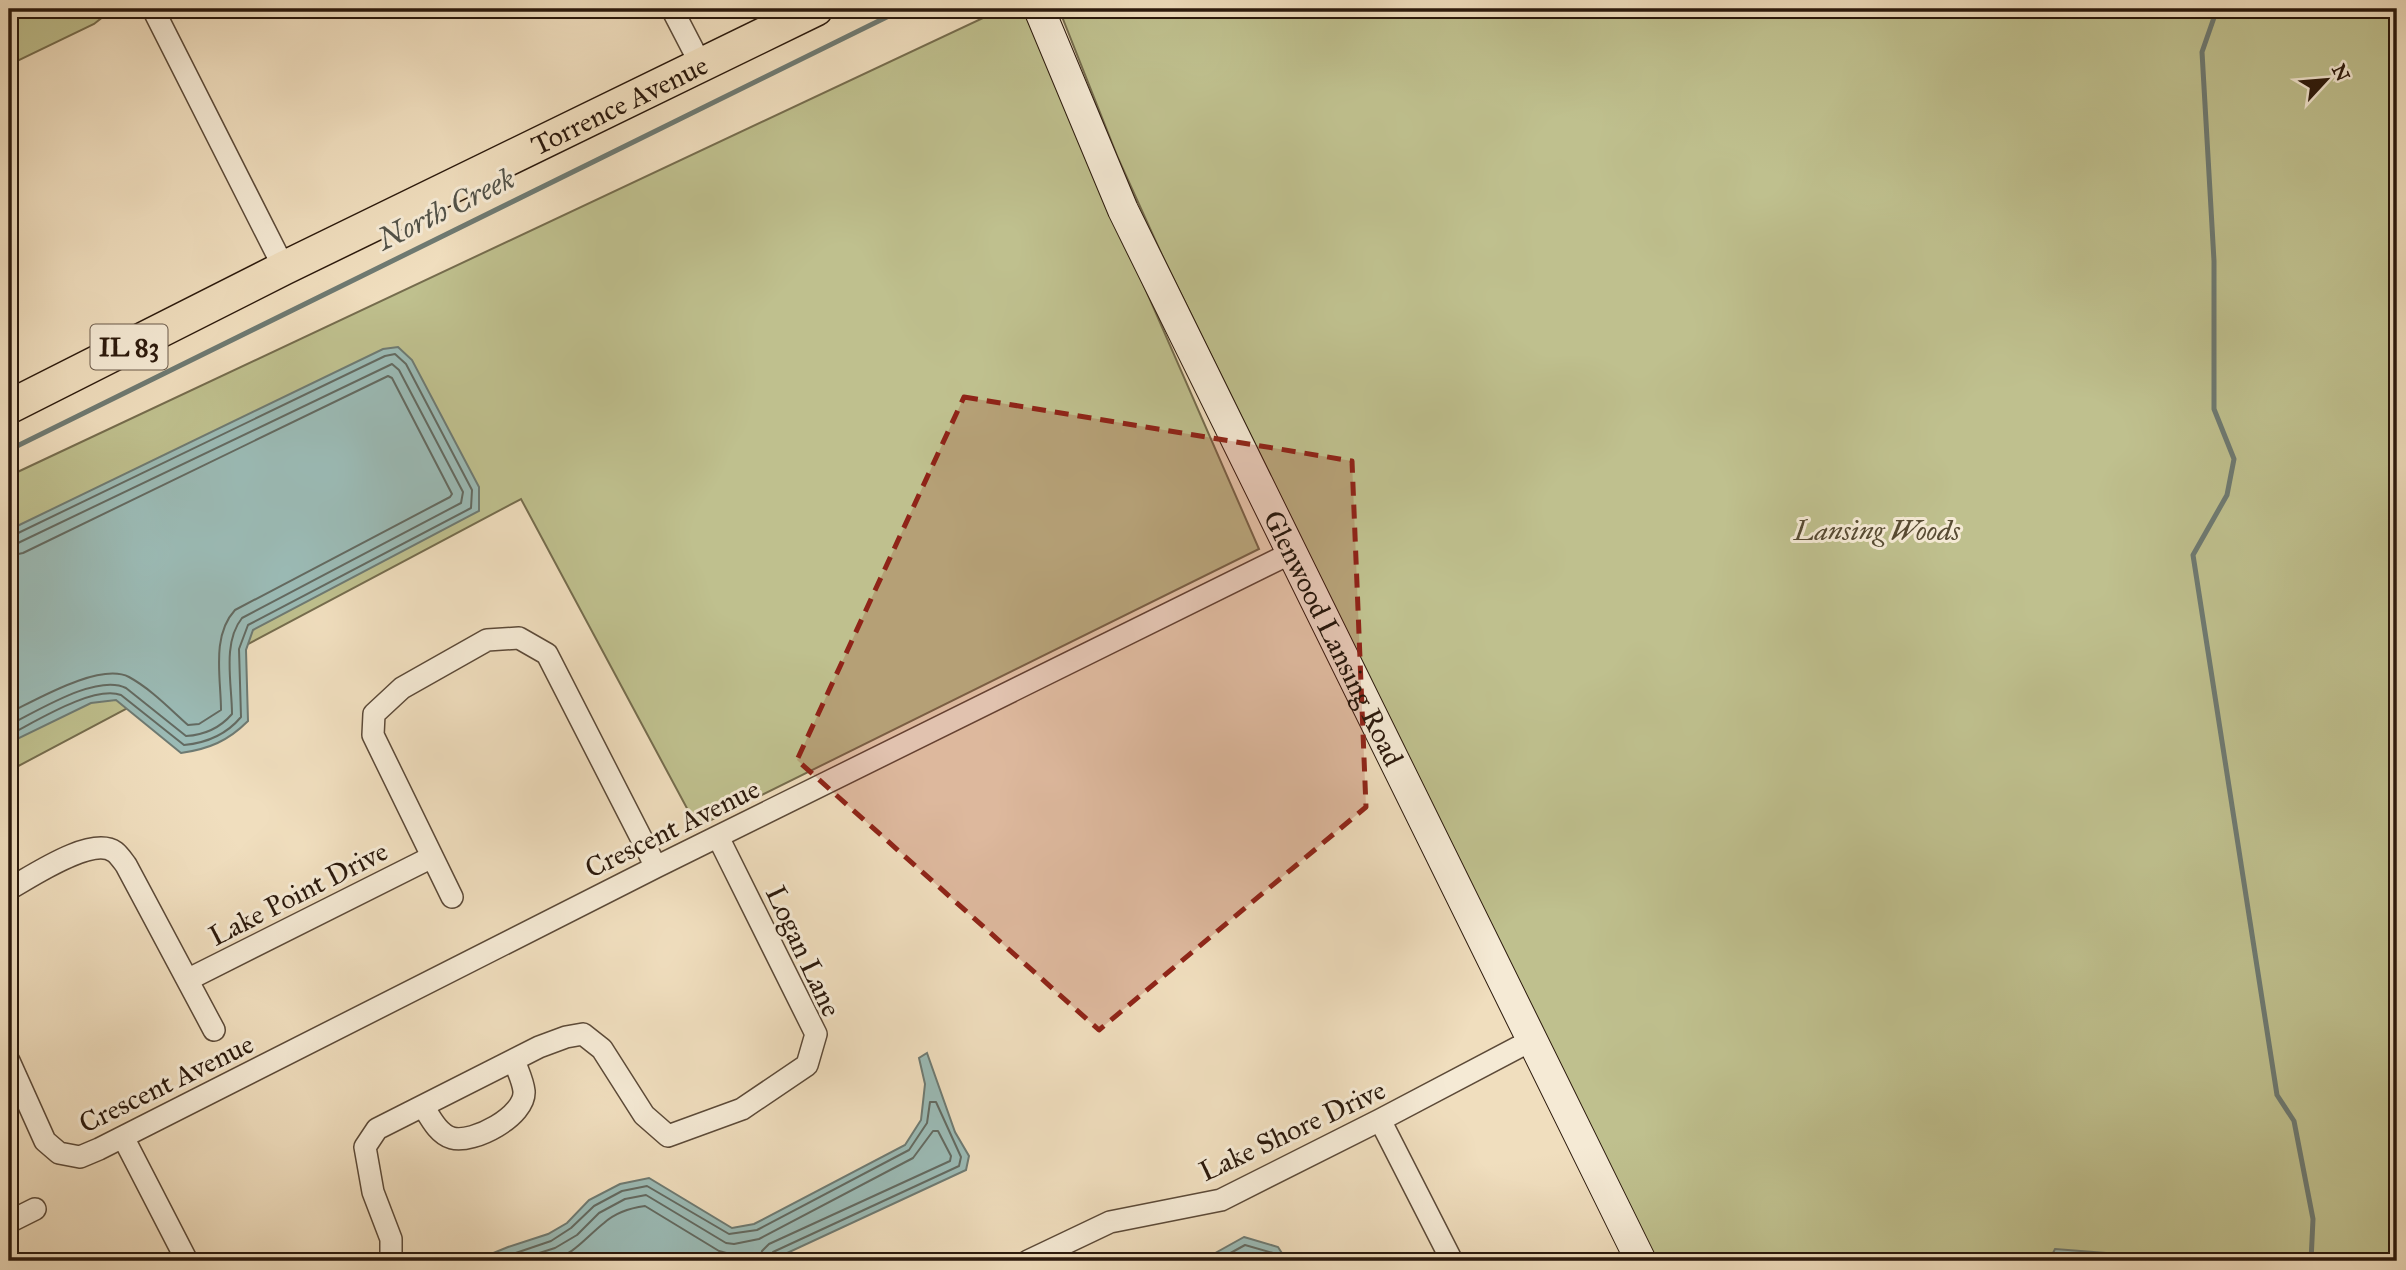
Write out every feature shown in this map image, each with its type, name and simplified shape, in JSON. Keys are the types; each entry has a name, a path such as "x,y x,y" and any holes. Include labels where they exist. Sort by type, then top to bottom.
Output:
{"main road":[{"name":"Torrence Avenue","path":"9,407 284,268 816,9"},
{"name":"Glenwood Lansing Road","path":"1039,9 1123,210 1641,1261"}],"street":[{"path":"153,9 284,268"},
{"path":"672,9 701,65"},
{"name":"Crescent Avenue","path":"9,1061 45,1141 59,1153 79,1157 718,836 1291,553"},
{"name":"Lake Point Drive","path":"452,897 373,736 374,714 402,688 487,640 519,638 547,654 656,867"},
{"name":"Logan Lane","path":"391,1261 391,1239 373,1192 365,1147 377,1129 514,1060 566,1037 583,1034 603,1049 644,1115 668,1136 742,1110 807,1065 816,1034 718,836"},
{"name":"Lake Point Drive","path":"9,889 78,851 102,848 115,851 126,864 214,1030"},
{"name":"Lake Point Drive","path":"189,979 432,857"},
{"name":"Lake Shore Drive","path":"1028,1261 1110,1222 1221,1200 1380,1121 1532,1040"},
{"path":"423,1106 439,1130 451,1138 467,1139 486,1132 507,1119 521,1105 524,1092 514,1060"},
{"path":"1380,1121 1452,1261"},
{"path":"123,1137 187,1261"},
{"path":"9,1222 35,1209"}],"highlighted area":[{"path":"964,397 1352,461 1366,807 1099,1030 797,760"}],"green space":[{"path":"9,9 103,9 104,16 94,24 9,65"},
{"path":"1002,9 1023,9 1259,549 697,827 521,499 9,771 9,476"},
{"name":"Lansing Woods","path":"1059,9 2397,9 2397,1261 1655,1261 1162,255 1118,158"}],"water":[{"path":"398,347 412,360 479,487 479,511 253,630 246,650 248,721 218,743 181,753 116,700 91,703 9,743 9,530 383,349"},
{"path":"927,1053 955,1132 969,1156 966,1170 770,1261 474,1261 548,1234 567,1223 589,1200 620,1184 649,1178 732,1228 754,1224 905,1145 921,1120 925,1084 919,1058"},
{"path":"1244,1237 1278,1247 1287,1261 1201,1261"},
{"path":"2055,1249 2106,1253 2115,1261 2049,1261"}],"waterway":[{"name":"North Creek","path":"9,450 903,9"},
{"path":"2217,9 2202,52 2214,261 2214,409 2234,459 2227,495 2193,555 2277,1095 2294,1121 2313,1219 2311,1261"}]}
